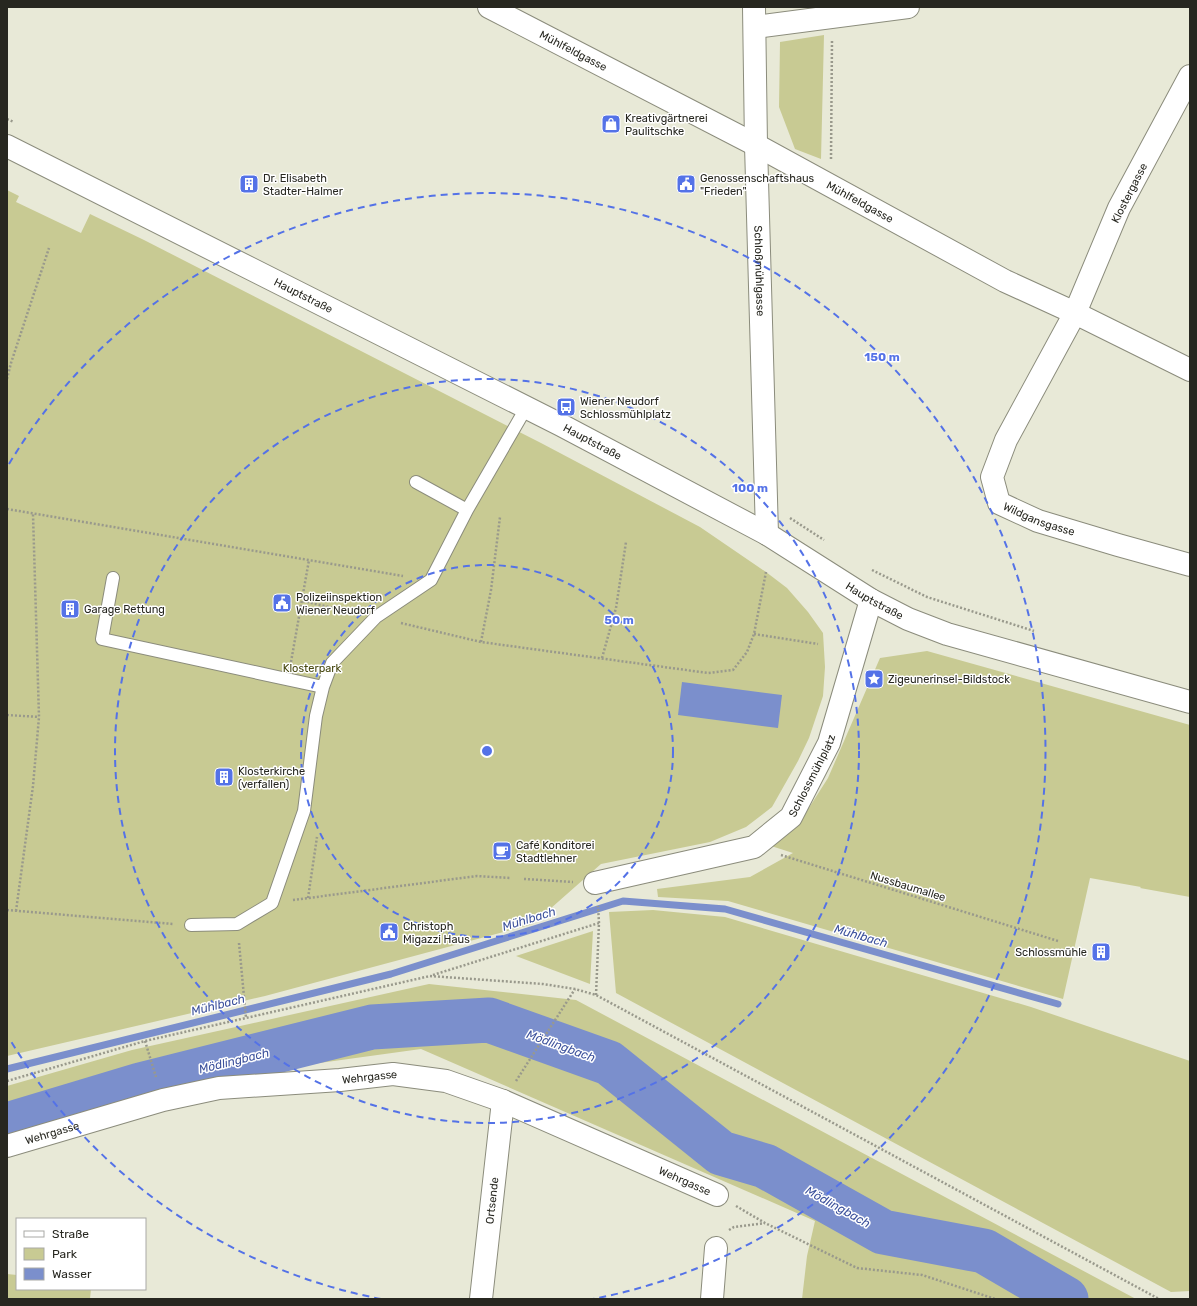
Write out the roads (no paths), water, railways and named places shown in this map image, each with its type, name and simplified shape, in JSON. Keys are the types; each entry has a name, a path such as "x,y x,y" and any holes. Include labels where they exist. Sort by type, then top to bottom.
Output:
{"street":[{"name":"Mühlfeldgasse","path":"489,7 756,145 1005,282 1075,313 1190,370"},
{"path":"755,17 832,17 908,7"},
{"name":"Schloßmühlgasse","path":"755,17 756,145 767,534"},
{"name":"Klostergasse","path":"1075,313 1119,208 1190,76"},
{"name":"Hauptstraße","path":"7,146 526,408 767,534 871,600 908,619 947,634 1190,702"},
{"name":"Wildgansgasse","path":"1075,313 1006,440 992,477 999,503 1038,521 1118,545 1190,564"},
{"name":"Schlossmühlplatz","path":"596,894 754,847 792,817 829,743 871,600"},
{"name":"Wehrgasse","path":"7,1146 163,1100 218,1088 340,1080 393,1074 446,1081 503,1101 717,1195"},
{"name":"Ortsende","path":"481,1299 503,1101"},
{"path":"712,1299 716,1248"}],"lane":[{"path":"191,925 237,924 272,903 304,811 316,716 323,687 332,662 376,617 431,580 467,510 526,408"},
{"path":"416,482 467,510"},
{"path":"114,578 102,638 323,687"}],"water":[{"path":"682,682 782,695 778,728 678,715"}],"waterway":[{"name":"Mühlbach","path":"7,1069 391,974 623,901 725,909 1058,1004"},
{"name":"Mödlingbach","path":"7,1125 140,1085 372,1027 489,1020 609,1063 721,1153 765,1166 883,1232 984,1251 1066,1299"}],"place":[{"name":"Kreativgärtnerei Paulitschke","path":"611,124"},
{"name":"Dr. Elisabeth Stadter-Halmer","path":"249,184"},
{"name":"Genossenschaftshaus \"Frieden\"","path":"686,184"},
{"name":"Wiener Neudorf Schlossmühlplatz","path":"566,407"},
{"name":"Polizeiinspektion Wiener Neudorf","path":"282,603"},
{"name":"Garage Rettung","path":"70,609"},
{"name":"Zigeunerinsel-Bildstock","path":"874,679"},
{"name":"Klosterkirche (verfallen)","path":"224,777"},
{"name":"Café Konditorei Stadtlehner","path":"502,851"},
{"name":"Christoph Migazzi Haus","path":"389,932"},
{"name":"Schlossmühle","path":"1101,952"}],"park label":[{"name":"Klosterpark","path":"312,668"}]}
